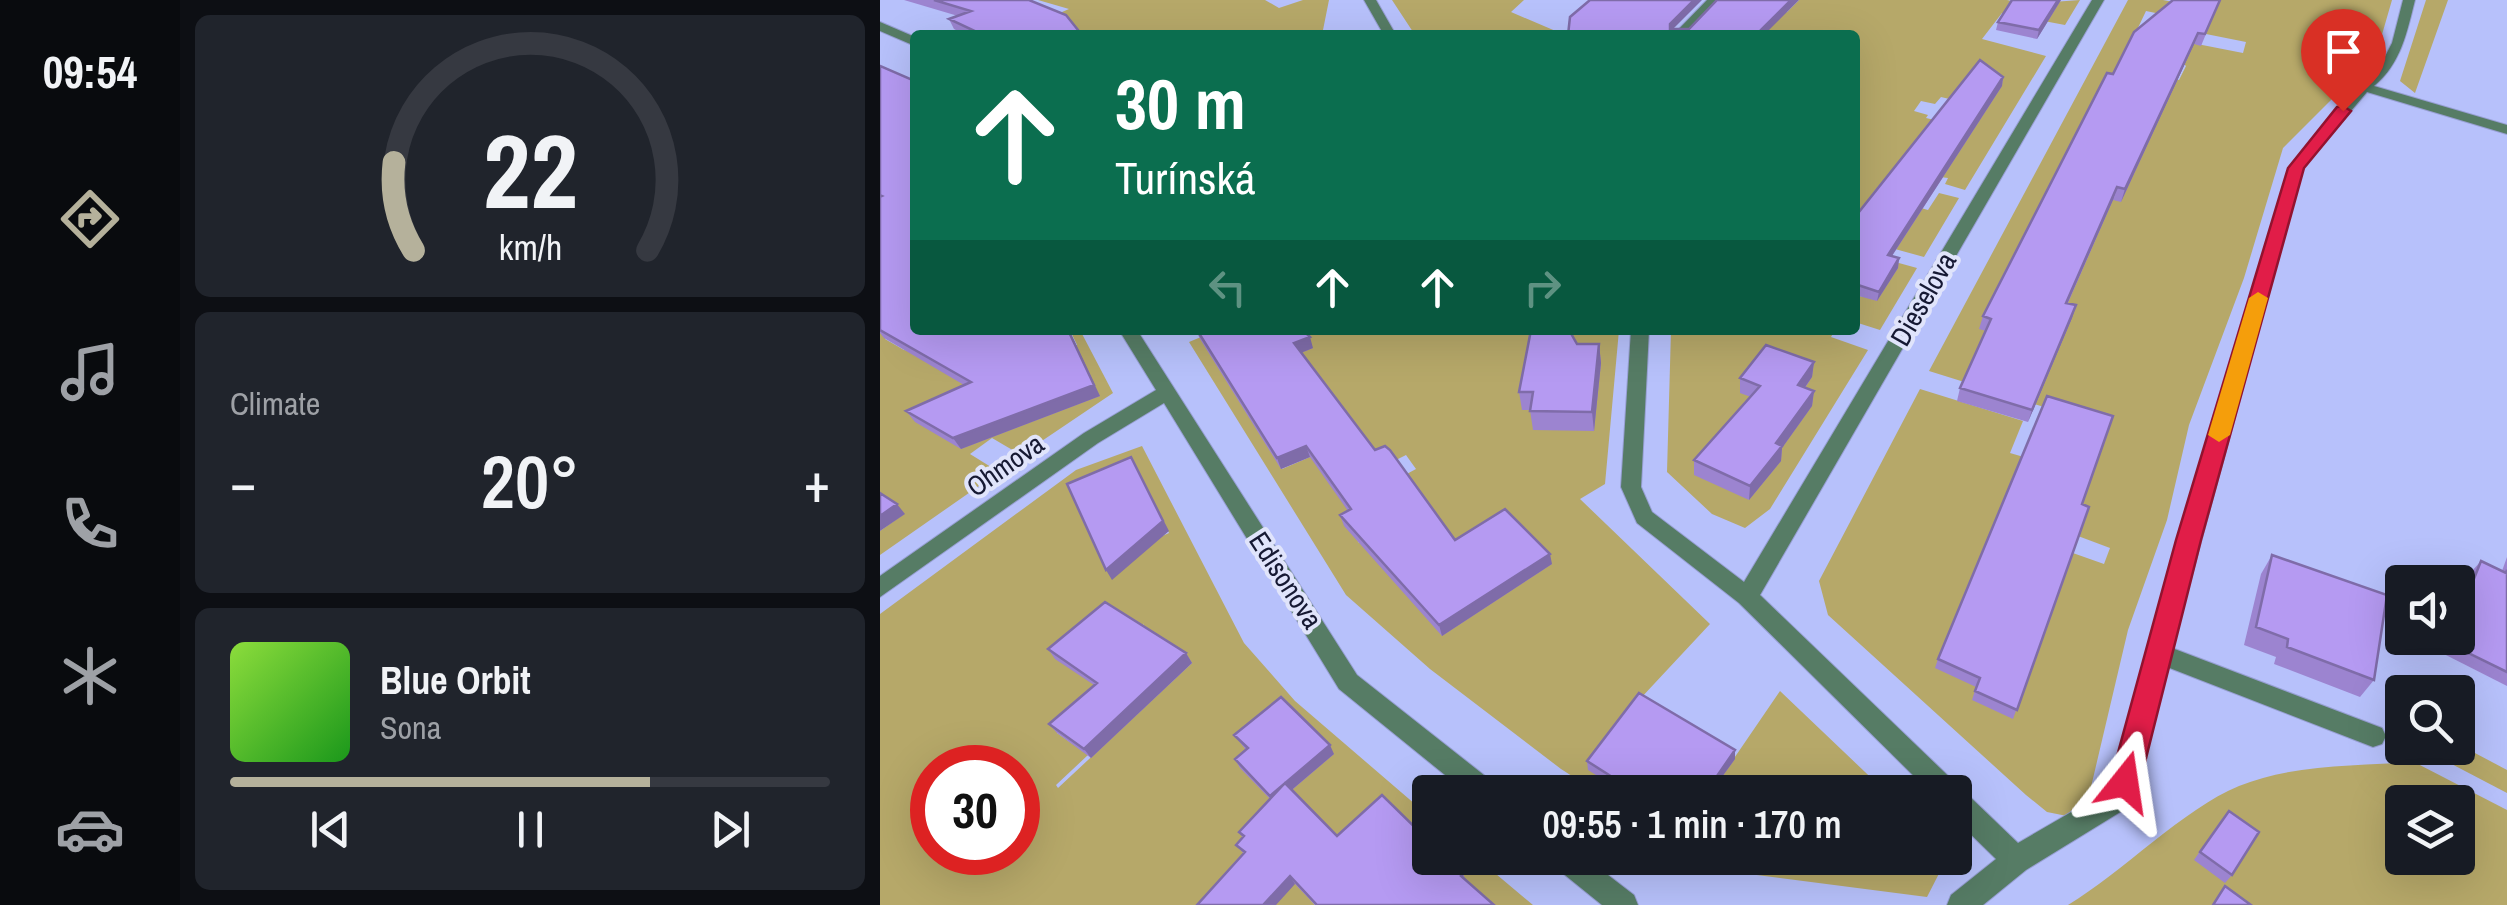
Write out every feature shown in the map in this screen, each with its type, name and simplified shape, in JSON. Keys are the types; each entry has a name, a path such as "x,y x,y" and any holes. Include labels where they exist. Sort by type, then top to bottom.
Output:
{"street":[{"path":"1370,0 1387,30"},
{"path":"1684,30 1714,0"},
{"name":"Dieselova","path":"1747,597 2098,0"},
{"path":"1961,905 2016,860 2113,802 2125,782 2296,168 2364,87 2382,72 2390,59 2408,0"},
{"path":"880,26 910,40"},
{"path":"2364,87 2507,130"},
{"name":"Edisonova","path":"1131,335 1348,682 1464,775"},
{"path":"1640,335 1631,487 1644,517 1747,597 1930,775"},
{"name":"Ohmova","path":"880,588 1090,438 1166,393"},
{"path":"2158,654 2373,736"},
{"path":"1972,817 2016,860"},
{"path":"1586,875 1624,905"}],"shaded area":[{"path":"1038,0 1265,0 1279,8 1303,0 1329,0 1323,30 1053,30 1039,22 1069,9"},
{"path":"1392,0 1524,0 1511,12 1553,30 1412,30"},
{"path":"1799,0 2007,0 2025,4 2080,0 2065,25 2002,13 1982,39 2046,56 1965,190 1945,184 1948,178 1888,175 1872,194 1928,210 1939,193 1959,198 1924,257 1860,239 1860,30 1722,30 1787,12","holes":["1941,97 1966,103 1973,129 1926,118 1928,115 1914,111 1921,101 1935,104"]},
{"path":"2128,0 2163,0 2204,8 2208,0 2392,0 2370,76 2347,84 2283,148 2244,278 2189,425 2167,520 2128,630 2091,787 2067,816 2047,812 2026,795 1828,615 1819,581 1920,389 2023,421 2010,453 2037,461 2044,407 1929,371","holes":["2146,11 2180,18 2176,28 2246,42 2243,53 2136,32","2131,53 2186,66 2179,80 2125,69","2011,490 2078,536 2110,548 2104,564 2070,552 1985,549"]},
{"path":"2426,0 2448,0 2415,93 2400,81"},
{"path":"1888,260 1917,268 1880,330 1860,324 1860,296 1864,297"},
{"path":"880,265 885,339 904,350 1020,366 1077,345 1072,335 1083,335 1113,393 1021,455 992,438 970,454 999,472 880,555 880,531 904,514 880,498"},
{"path":"1269,335 1619,335 1605,484 1580,499 1710,624 1640,699 1623,775 1570,775 1561,769 1430,669 1346,595 1189,342 1201,337","holes":["1255,426 1359,436 1282,469","1406,455 1416,469 1403,476 1427,509 1359,543 1347,525 1355,520 1392,462"]},
{"path":"1671,335 1832,335 1868,350 1770,509 1745,528 1712,514 1667,472"},
{"path":"1142,446 1244,643 1295,701 1412,802 1412,852 1296,884 1315,905 880,905 880,614 1076,470","holes":["1136,467 1169,533 1122,554","1144,623 1141,631 1192,663 1058,788 1056,785 1088,755 1057,733 1104,692"]},
{"path":"1780,691 1868,775 1723,775"},
{"path":"2475,753 2507,770 2507,793 2453,765 2475,765"},
{"path":"2420,765 2459,785 2385,785 2385,875 2475,875 2475,793 2507,810 2507,905 2068,905 2218,796 2281,774 2347,766"},
{"path":"1442,875 1497,875 1533,905 1443,905"},
{"path":"1757,875 1938,875 1927,897"}],"building":[{"path":"934,0 1029,0 1066,15 1078,30 972,30 949,19 971,11"},
{"path":"1590,0 1694,0 1670,24 1670,29 1689,29 1717,0 1791,0 1761,30 1569,30 1570,17"},
{"path":"2012,0 2058,0 2039,30 1998,22"},
{"path":"2173,0 2220,0 2205,34 2198,33 2125,189 2117,187 2066,303 2076,305 2032,410 1960,388 1991,319 1983,316 2107,73 2113,74 2134,32"},
{"path":"1980,60 2003,77 1888,255 1899,258 1879,292 1860,286 1860,211"},
{"path":"880,66 910,79 910,335 1070,335 1094,385 953,438 906,411 971,382 880,330"},
{"path":"1200,335 1308,335 1294,343 1375,450 1385,446 1390,450 1455,540 1505,509 1550,554 1439,625 1340,515 1351,509 1306,446 1277,458"},
{"path":"1530,335 1572,335 1577,344 1599,344 1592,412 1530,411 1533,392 1519,392"},
{"path":"1766,345 1814,362 1798,385 1814,391 1776,443 1782,446 1750,486 1694,460 1760,386 1740,378"},
{"path":"2047,396 2113,416 2082,504 2089,507 2017,710 1975,691 1980,678 1938,659"},
{"path":"1131,457 1163,521 1106,570 1067,484"},
{"path":"880,493 897,504 880,516"},
{"path":"2272,555 2385,594 2374,680 2287,647 2288,639 2256,627"},
{"path":"2481,561 2506,573 2507,570 2507,672 2472,655 2475,576"},
{"path":"1105,602 1186,653 1084,749 1049,724 1097,683 1048,649"},
{"path":"1639,693 1735,750 1718,775 1609,775 1587,761"},
{"path":"1281,697 1330,745 1270,796 1235,759 1248,748 1234,735"},
{"path":"1285,783 1337,836 1382,795 1412,824 1412,875 1462,875 1494,905 1317,905 1290,876 1263,905 1197,905 1245,852 1236,845 1244,836 1239,832"},
{"path":"2229,811 2259,832 2232,875 2200,852"},
{"path":"2225,886 2251,905 2213,905"}],"slow traffic":[{"path":"2219,435 2258,298"}],"route":[{"path":"2125,782 2188,540 2296,168 2343,111"}]}
